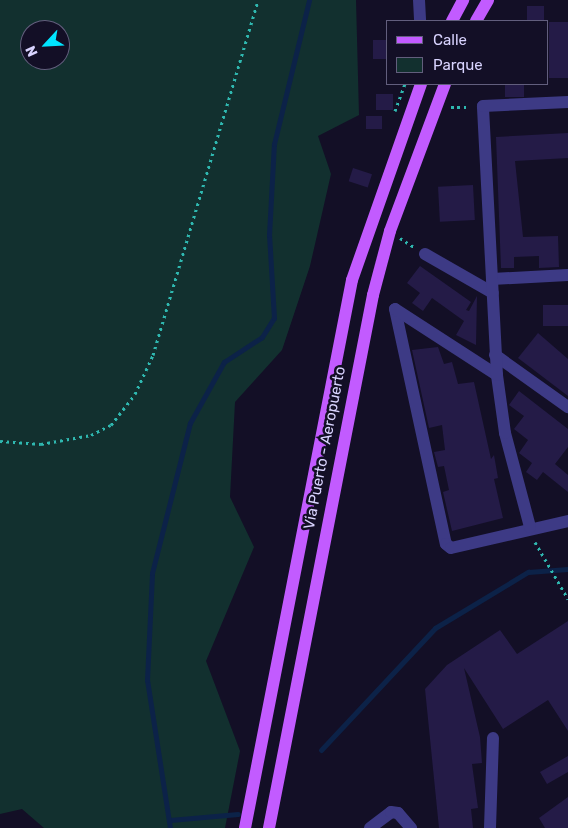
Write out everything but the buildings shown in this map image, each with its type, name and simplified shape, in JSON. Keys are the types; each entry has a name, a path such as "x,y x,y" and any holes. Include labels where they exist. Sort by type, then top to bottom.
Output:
{"main road":[{"path":"453,20 463,0"},
{"path":"477,20 488,0"},
{"name":"Via Puerto - Aeropuerto","path":"245,828 352,280 421,85"},
{"name":"Via Puerto - Aeropuerto","path":"269,828 338,464 390,231 433,108 444,85"}],"street":[{"path":"419,0 420,20"},
{"path":"530,527 505,433 497,375 482,106 568,102"},
{"path":"425,254 492,293"},
{"path":"492,279 568,275"},
{"path":"497,375 395,309 446,544 451,548 530,527 568,521"},
{"path":"495,355 568,407"},
{"path":"490,828 494,738"},
{"path":"370,828 391,812 398,813 411,828"}],"path":[{"path":"0,441 41,444 91,435 111,425 135,394 152,355 258,0"},
{"path":"433,108 482,106"},
{"path":"390,231 425,254"},
{"path":"539,551 558,586 568,599"}],"green space":[{"path":"0,0 356,0 359,115 318,136 331,174 310,266 282,350 235,402 230,497 254,547 206,661 240,751 225,828 44,828 22,809 0,814"}],"waterway":[{"path":"170,828 147,680 152,573 190,423 224,362 262,337 274,318 269,235 274,144 309,0"},
{"path":"321,750 435,628 528,572 568,569"},
{"path":"170,820 238,814"}]}
